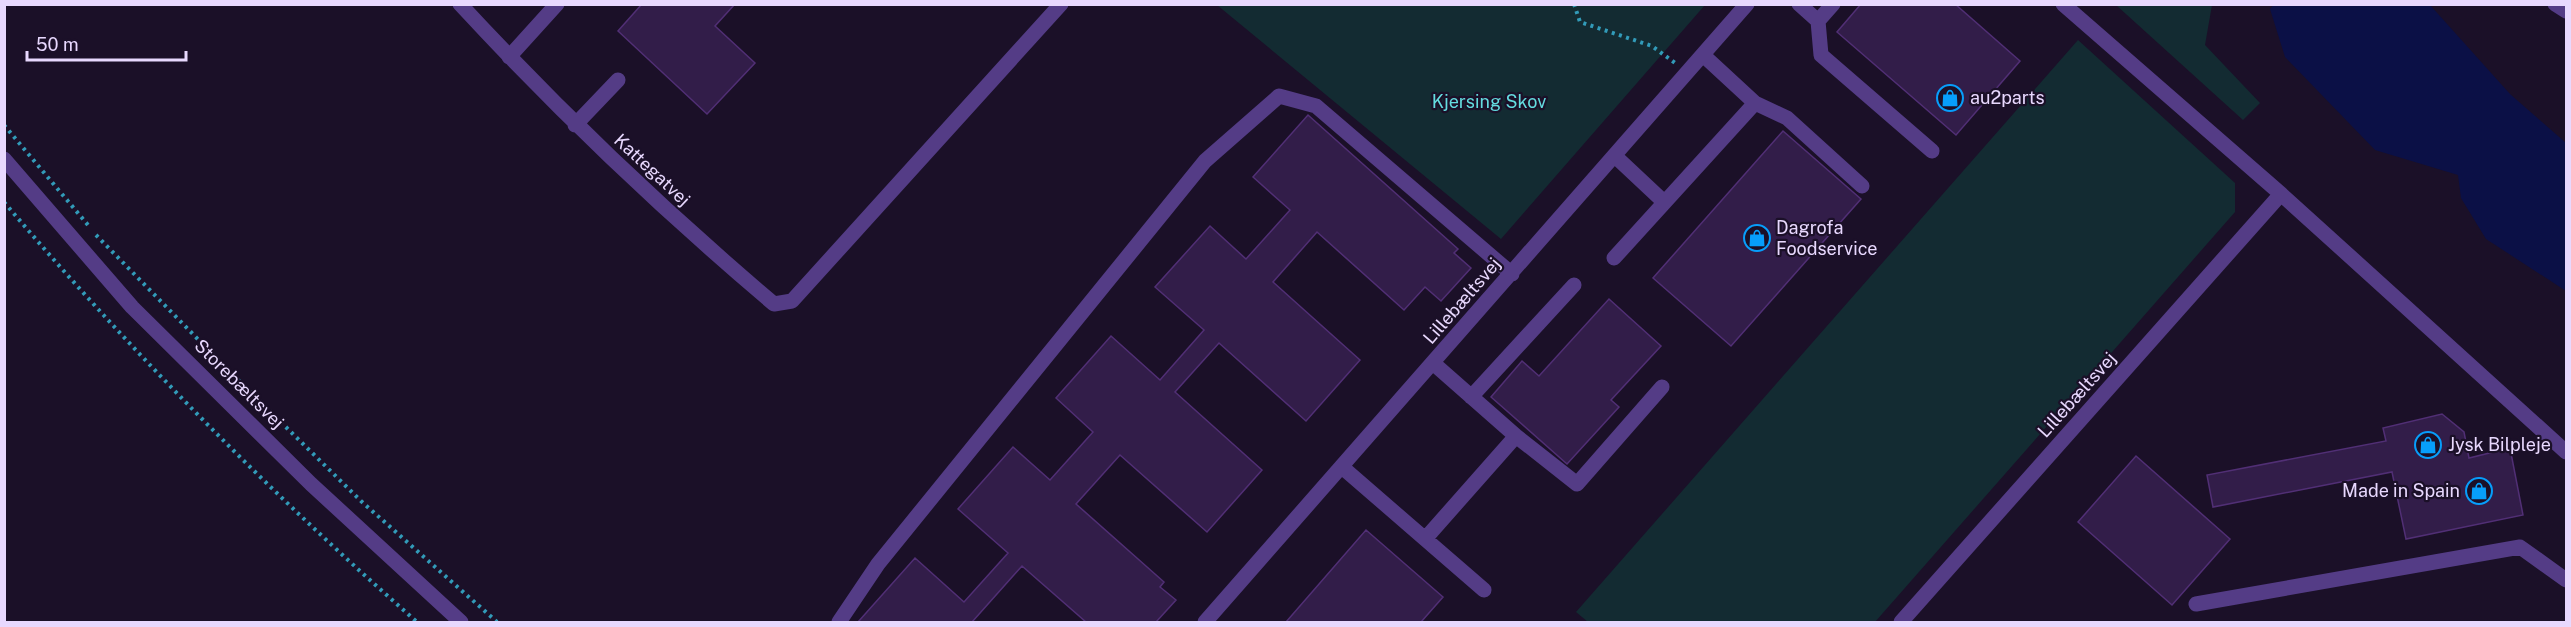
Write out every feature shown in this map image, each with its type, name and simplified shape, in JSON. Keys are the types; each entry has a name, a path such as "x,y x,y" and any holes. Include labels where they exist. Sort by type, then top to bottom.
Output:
{"street":[{"name":"Kattegatvej","path":"460,4 575,125 690,233 774,304 792,301 1060,4"},
{"path":"509,57 557,4"},
{"name":"Lillebæltsvej","path":"1204,622 1616,157 1748,4"},
{"path":"1799,4 1818,21 1821,55 1932,151"},
{"path":"1818,21 1833,4"},
{"path":"2063,4 2282,194 2566,452"},
{"path":"2555,4 2566,11"},
{"path":"1703,55 1755,103 1787,118 1862,186"},
{"path":"575,125 618,80"},
{"path":"839,622 878,564 1206,161 1279,96 1316,106 1512,274"},
{"path":"1614,258 1755,103"},
{"path":"1616,157 1664,202"},
{"name":"Storebæltsvej","path":"4,159 132,307 311,484 460,622"},
{"name":"Lillebæltsvej","path":"1901,622 2282,194"},
{"path":"1471,397 1574,285"},
{"path":"1433,363 1516,436 1577,484 1662,387"},
{"path":"1425,539 1516,436"},
{"path":"1342,467 1484,590"},
{"path":"2196,604 2520,547 2566,580"}],"path":[{"path":"1575,4 1580,22 1652,46 1689,72"},
{"path":"4,125 88,226"},
{"path":"4,202 137,352 340,555 417,622"},
{"path":"96,235 229,372 361,501 497,622"}],"green space":[{"name":"Kjersing Skov","path":"1217,5 1705,5 1501,239"},
{"path":"2116,5 2212,5 2205,45 2260,103 2243,120"},
{"path":"2078,40 2235,183 2235,212 1875,622 1588,622 1576,612"}],"shaded area":[{"path":"2274,4 2430,5 2510,94 2566,143 2566,291 2486,239 2461,198 2458,175 2375,150 2285,57 2270,9"}],"building":[{"path":"642,4 735,4 715,26 755,63 707,114 618,31"},
{"name":"au2parts","path":"1861,4 1955,4 2020,61 1956,135 1837,32"},
{"path":"1308,115 1458,249 1454,253 1471,268 1441,301 1425,287 1404,310 1317,232 1273,282 1360,360 1306,421 1219,343 1175,392 1262,470 1207,532 1120,455 1076,504 1164,582 1160,587 1176,600 1156,622 1086,622 1022,566 972,622 858,622 915,558 964,602 1008,553 958,509 1013,447 1050,480 1093,432 1056,398 1111,336 1160,380 1204,330 1155,287 1210,226 1246,259 1290,210 1253,177"},
{"name":"Dagrofa Foodservice","path":"1783,131 1861,199 1731,346 1653,278"},
{"path":"1609,299 1661,346 1611,400 1619,407 1567,464 1491,397 1522,361 1539,376"},
{"path":"2442,414 2464,432 2469,458 2510,448 2523,515 2406,539 2392,472 2213,507 2207,475 2386,441 2383,428"},
{"path":"2136,456 2230,539 2172,605 2078,522"},
{"path":"1366,530 1443,597 1421,622 1286,622"}],"place":[{"name":"au2parts","path":"1950,98"},
{"name":"Dagrofa Foodservice","path":"1757,238"},
{"name":"Jysk Bilpleje","path":"2428,445"},
{"name":"Made in Spain","path":"2479,491"}]}
